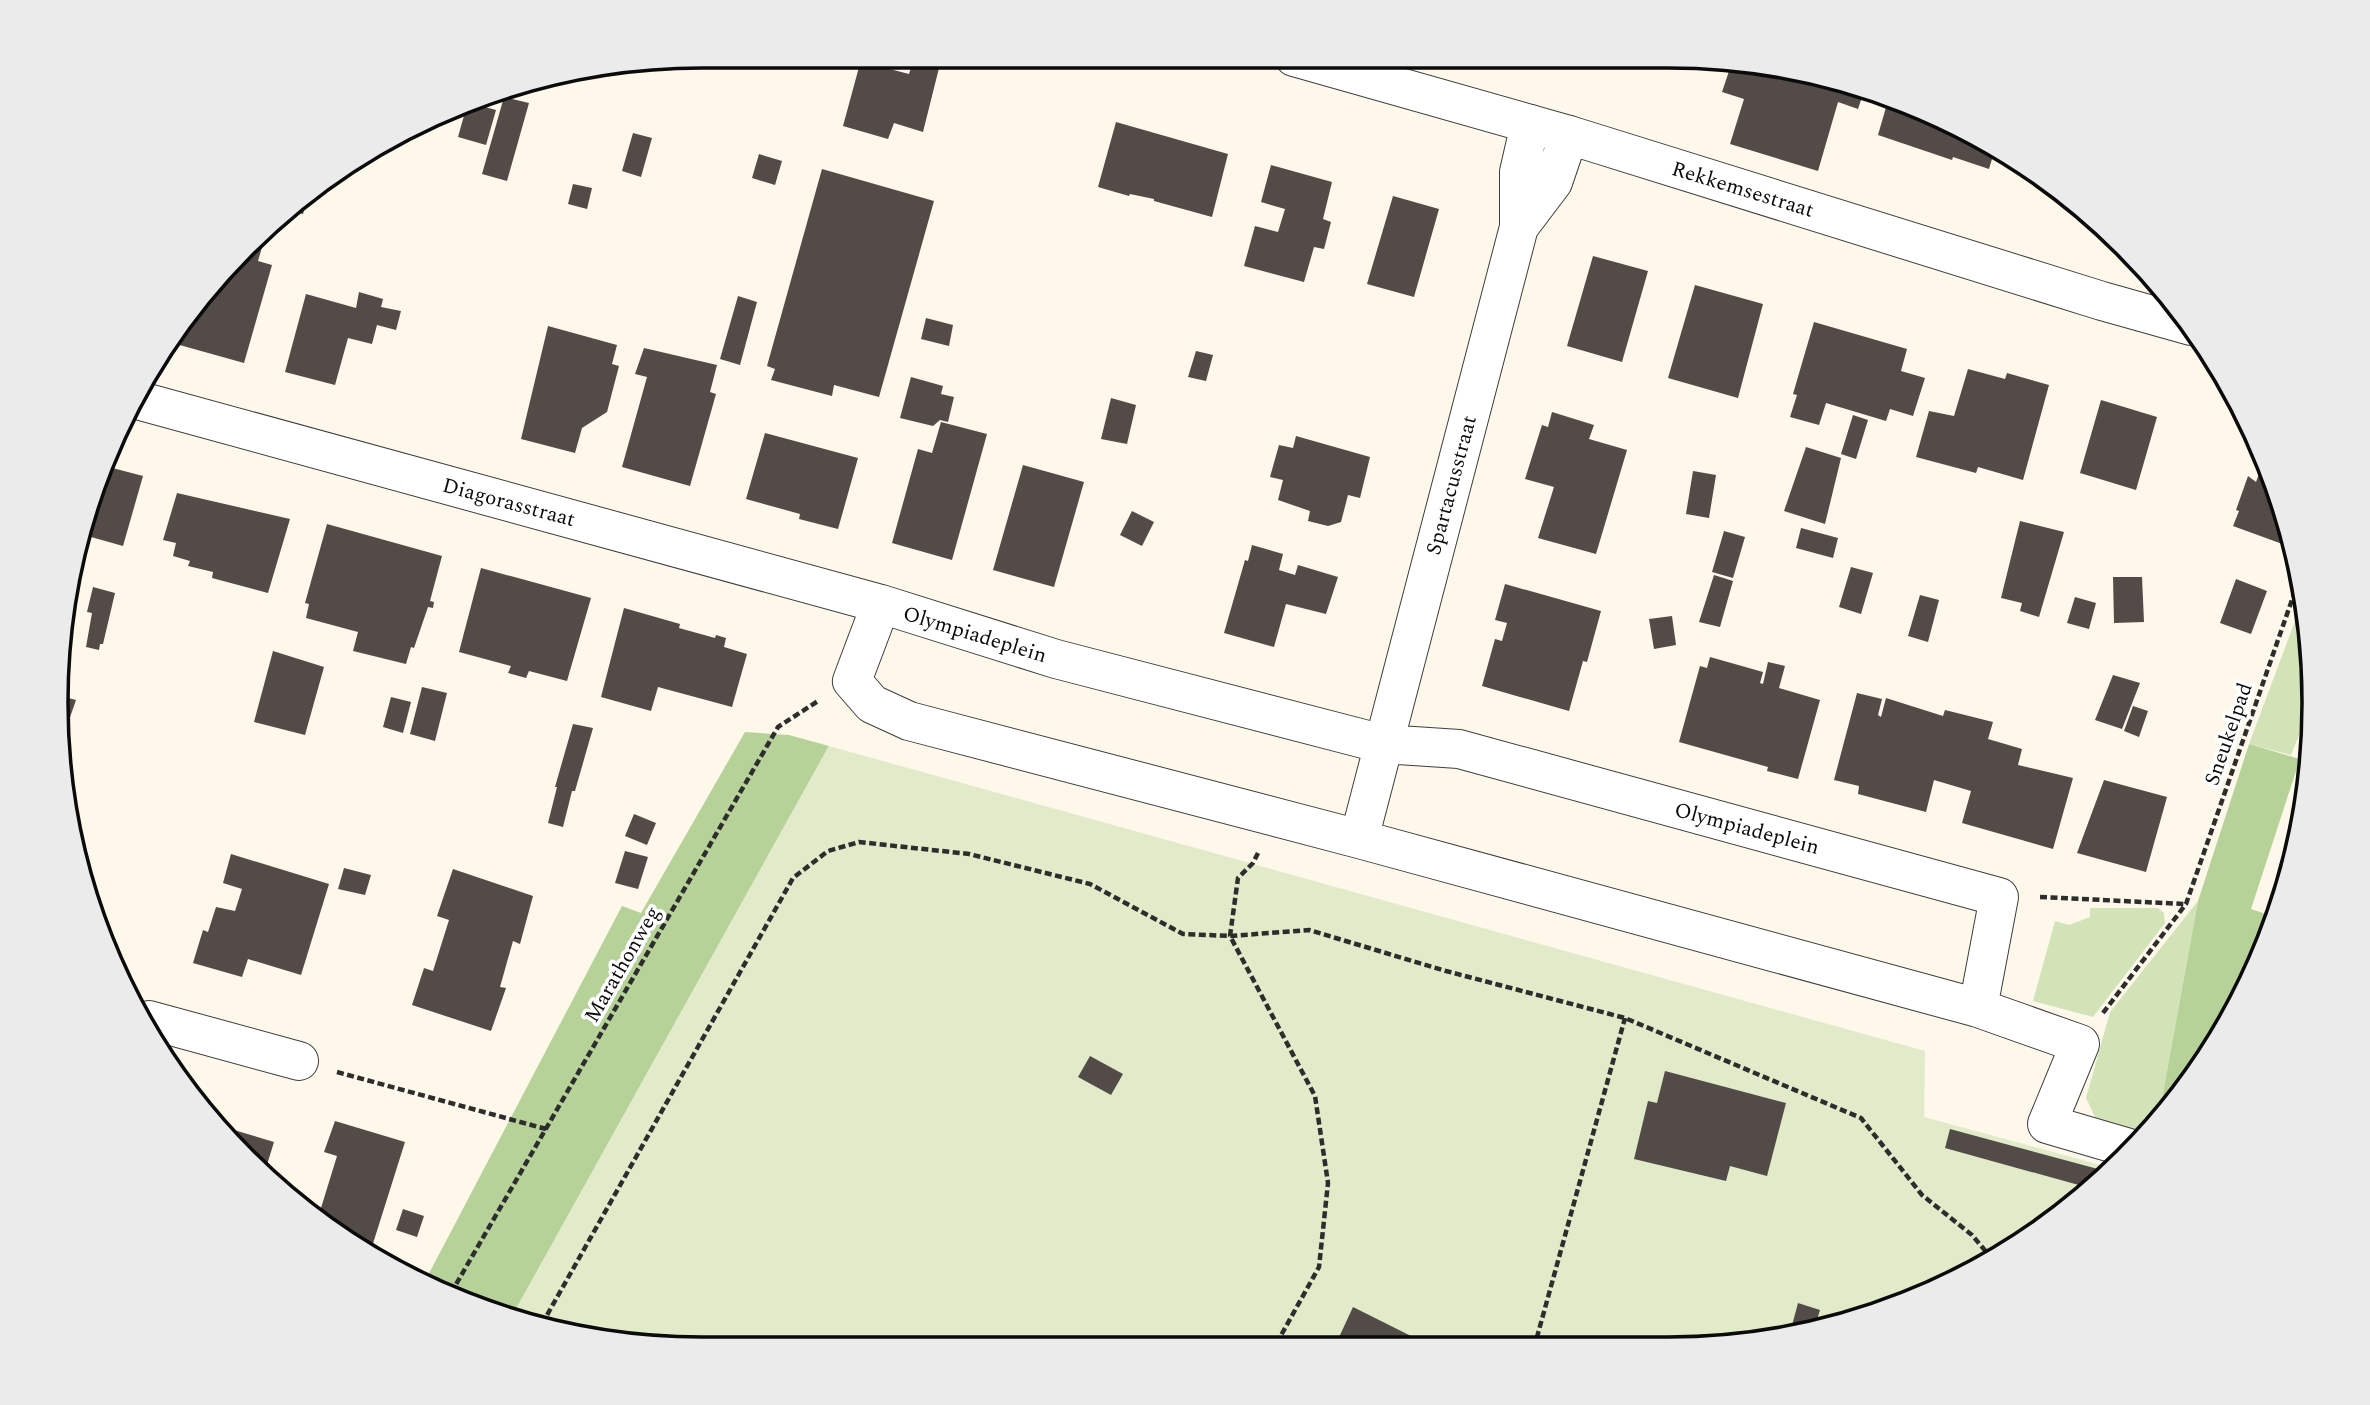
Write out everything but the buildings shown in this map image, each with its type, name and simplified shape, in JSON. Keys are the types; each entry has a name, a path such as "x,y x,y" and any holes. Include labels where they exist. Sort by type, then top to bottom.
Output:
{"street":[{"name":"Rekkemsestraat","path":"1333,68 1569,135 2175,321"},
{"name":"Spartacusstraat","path":"1383,744 1519,227 1519,172 1530,124"},
{"name":"Spartacusstraat","path":"1519,227 1553,182 1569,135"},
{"name":"Diagorasstraat","path":"144,402 881,604"},
{"name":"Olympiadeplein","path":"852,681 881,604 1056,659 1383,744 1459,749 1999,897"},
{"path":"852,681 872,704 909,721 1359,839 1978,1009 2080,1044 2047,1124 2120,1146"},
{"path":"1359,839 1383,744"},
{"path":"1978,1009 1999,897"},
{"path":"154,1021 299,1061"}],"path":[{"name":"Sneukelpad","path":"2080,1044 2186,904 2293,598"},
{"name":"Marathonweg","path":"455,1286 778,727 852,681"},
{"path":"1274,817 1254,863 1238,877 1230,936 1315,1096 1328,1183 1319,1267 1280,1337"},
{"path":"546,1317 793,878 828,851 859,842 969,854 1090,884 1183,934 1230,936 1309,930 1446,971 1625,1018 1861,1118 1922,1195 1972,1235 1986,1251"},
{"path":"1999,897 2186,904"},
{"path":"1537,1337 1625,1018"},
{"path":"299,1061 546,1129"}],"green space":[{"path":"2296,619 2302,702 2301,732 2291,755 2249,744"},
{"path":"745,732 789,735 829,746 516,1308 429,1274 622,906 641,913"},
{"path":"2249,744 2299,759 2251,909 2265,914 2253,945 2217,1020 2162,1100 2198,901"},
{"path":"829,746 1925,1051 1924,1117 2101,1165 2054,1206 2020,1230 1985,1252 1910,1288 1871,1303 1791,1325 1709,1335 702,1337 579,1325 516,1308"},
{"path":"2198,901 2162,1100 2130,1136 2095,1117 2086,1098 2110,1012"},
{"path":"2090,908 2158,908 2164,913 2165,923 2093,1017 2033,1001 2055,921 2069,925 2090,917"}]}
